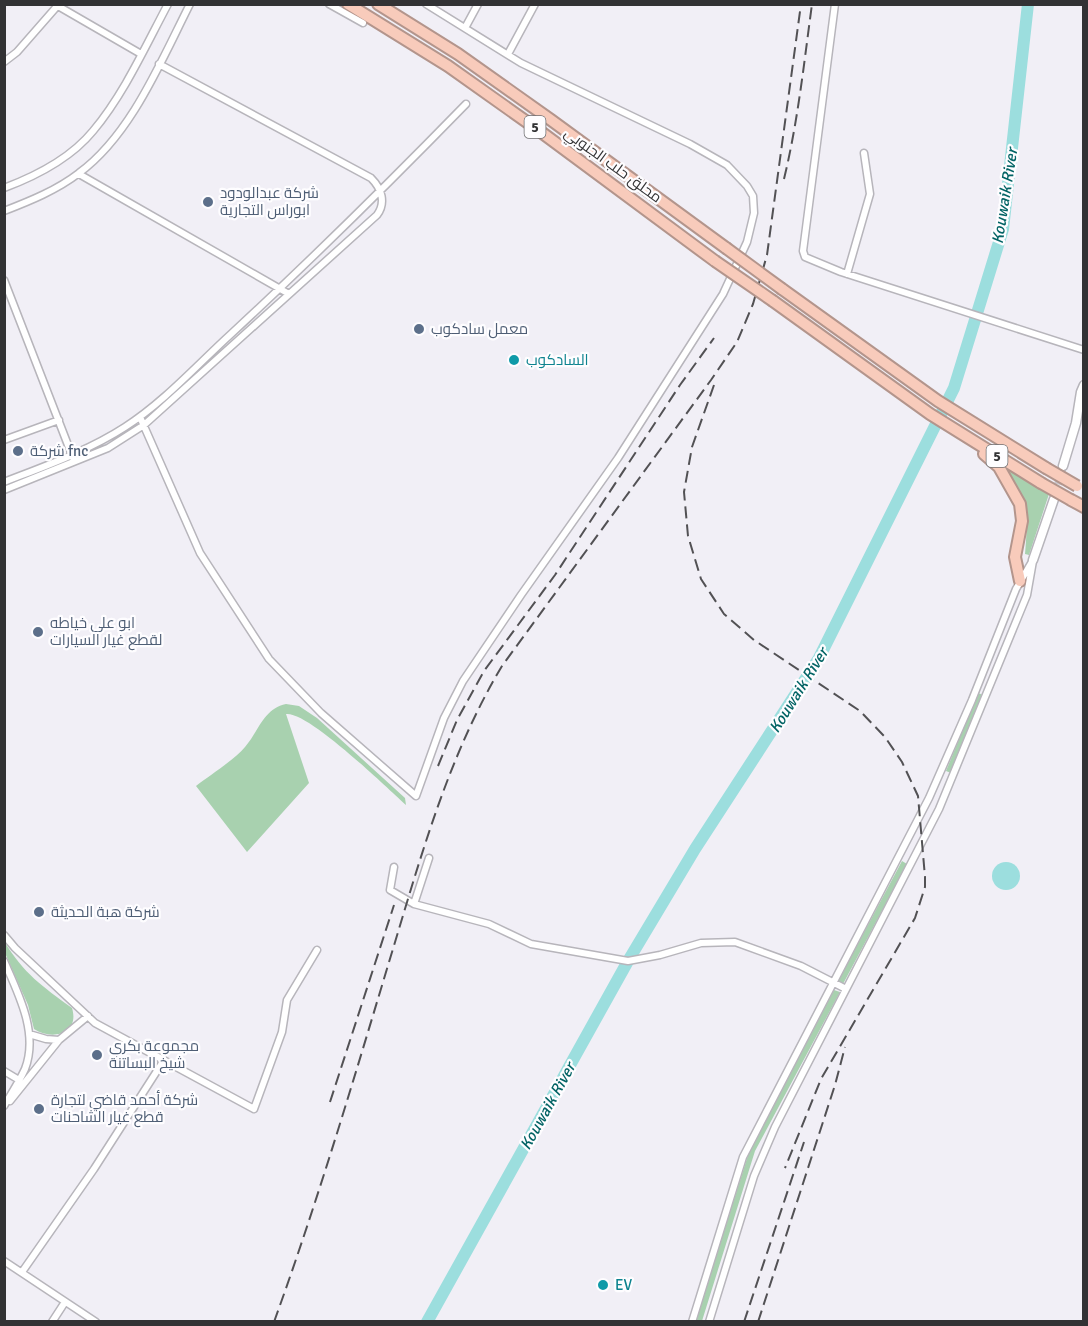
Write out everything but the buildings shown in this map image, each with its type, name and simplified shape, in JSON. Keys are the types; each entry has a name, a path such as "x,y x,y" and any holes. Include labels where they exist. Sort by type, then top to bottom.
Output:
{"highway":[{"name":"5","path":"348,4 448,66 542,132 716,261 930,414 1083,507"},
{"name":"محلق حلب الجنوبي","path":"378,4 476,67 938,401 1080,488"},
{"path":"954,429 999,467 1020,504 1022,521 1015,557 1020,580"}],"main road":[{"path":"1063,466 1076,423 1083,386"},
{"path":"1076,423 1083,411"},
{"path":"1033,560 1054,499"}],"street":[{"path":"4,188 22,181 63,158 92,133 116,100 168,4"},
{"path":"4,210 33,200 79,174 108,146 133,111 190,4"},
{"path":"329,4 363,23"},
{"path":"140,417 200,554 269,659 321,713 416,796 444,718 463,681 618,458 723,294 747,242 754,213 753,196 728,165 690,144 521,63 426,4"},
{"path":"465,28 478,4"},
{"path":"508,54 535,4"},
{"path":"835,4 803,250 805,258 847,274 1083,350"},
{"path":"4,62 17,52 59,5 141,54"},
{"path":"4,490 108,448 144,425 377,216 383,205 375,183 365,174 159,64"},
{"path":"4,482 110,436 140,417 380,192 466,104"},
{"path":"847,274 870,194 864,153"},
{"path":"79,174 289,294"},
{"path":"4,280 75,462"},
{"path":"217,346 223,353"},
{"path":"4,440 58,420"},
{"path":"692,1322 743,1157 929,798 1020,580 1033,560"},
{"path":"709,1322 754,1176 775,1127 939,809 1027,595 1033,560"},
{"path":"414,904 429,858"},
{"path":"394,867 390,890 414,904 489,924 531,944 628,961 660,955 701,943 735,942 801,966 846,989"},
{"path":"4,935 95,1023 254,1109 282,1032 287,1000 317,950"},
{"path":"4,961 7,976 23,1005 29,1034 27,1061 4,1107"},
{"path":"4,1107 59,1040 88,1016"},
{"path":"29,1034 59,1040"},
{"path":"22,1272 94,1169 164,1060"},
{"path":"4,1071 19,1080"},
{"path":"4,1261 96,1322"},
{"path":"52,1322 65,1302"}],"green space":[{"path":"1002,463 1049,494 1029,555 1025,554 1026,515 1024,506"},
{"path":"978,693 983,695 951,773 946,771"},
{"path":"286,704 299,706 317,718 405,798 406,805 311,724 297,716 286,714 309,783 247,852 196,786 240,752 262,721 272,711"},
{"path":"902,861 907,864 843,984 838,981"},
{"path":"4,941 26,971 72,1008 72,1024 63,1033 41,1033 34,1029 28,1005 5,953"},
{"path":"834,990 840,992 755,1151 702,1321 695,1322 750,1149"}],"water":[{"path":"1006,862 1016,866 1020,876 1016,886 1006,890 996,886 992,876 996,866"}],"waterway":[{"name":"Kouwaik River","path":"427,1322 628,961 695,849 819,658 954,388 1003,229 1028,4"}],"tunnel":[{"path":"1055,496 1063,466"}],"railway":[{"path":"274,1322 334,1142 436,810 466,737 502,666 711,380 737,342 753,304 767,255 801,4"},
{"path":"784,179 797,114 812,4"},
{"path":"438,766 457,720 484,671 555,575 680,385 714,338"},
{"path":"714,385 692,447 684,492 688,536 701,579 724,614 754,640 860,711 885,737 902,762 918,796 925,887 915,918 821,1079 785,1168"},
{"path":"330,1102 394,905"},
{"path":"758,1322 835,1085 845,1047"},
{"path":"744,1322 804,1142"}],"place":[{"name":"شركة عبدالودود ابوراس التجارية","path":"208,202"},
{"name":"معمل سادكوب","path":"419,329"},
{"name":"السادكوب","path":"514,360"},
{"name":"شركة fnc","path":"18,451"},
{"name":"ابو علي خياطه لقطع غيار السيارات","path":"38,632"},
{"name":"شركة هبة الحديثة","path":"39,912"},
{"name":"مجموعة بكري شيخ البساتنة","path":"97,1055"},
{"name":"شركة أحمد قاضي لتجارة قطع غيار الشاحنات","path":"39,1109"},
{"name":"EV","path":"603,1285"}]}
